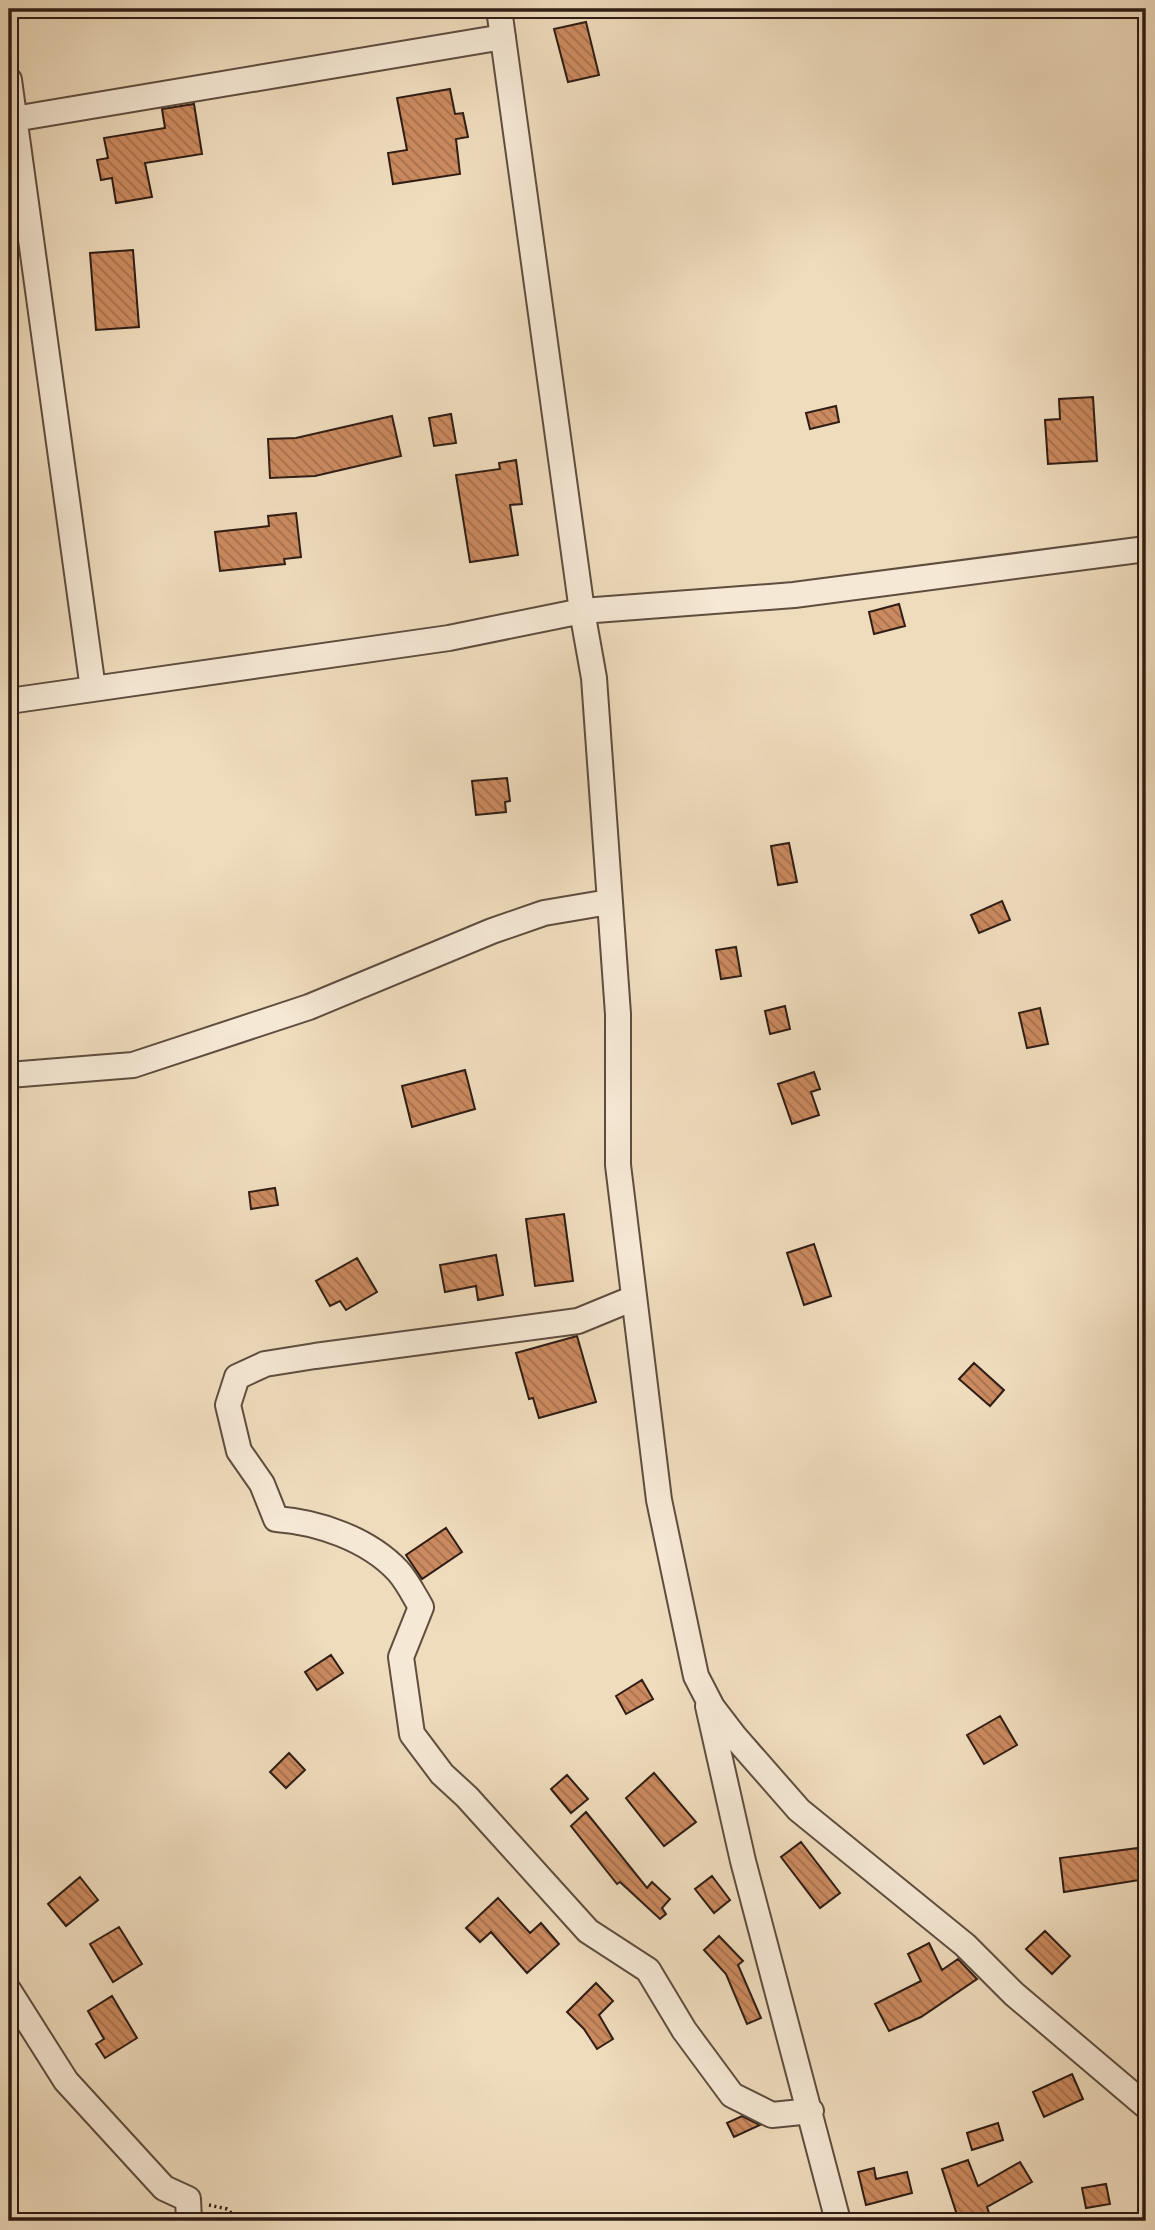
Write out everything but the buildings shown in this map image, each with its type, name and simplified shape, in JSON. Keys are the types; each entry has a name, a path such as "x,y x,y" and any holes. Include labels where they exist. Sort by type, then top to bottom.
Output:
{"street":[{"path":"499,9 582,611 594,678 618,1014 616,1147 659,1500 689,1652 704,1692 743,1861 838,2221"},
{"path":"14,119 503,37"},
{"path":"9,79 93,688"},
{"path":"9,701 449,638 582,611 794,595 1146,549"},
{"path":"9,1075 133,1065 309,1007 544,913 610,902"},
{"path":"635,1298 578,1321 535,1329 445,1338 265,1364 237,1377 228,1405 239,1451 262,1484 276,1519 306,1521 372,1549 399,1571 421,1607 401,1657 412,1734 442,1774 467,1797 588,1931 649,1970 684,2031 732,2095 772,2115 811,2111"},
{"path":"704,1692 735,1737 799,1810 965,1945 1014,1994 1146,2106"},
{"path":"9,1991 66,2081 164,2188 188,2210"}],"path":[{"path":"188,2210 227,2209 240,2221"}]}
